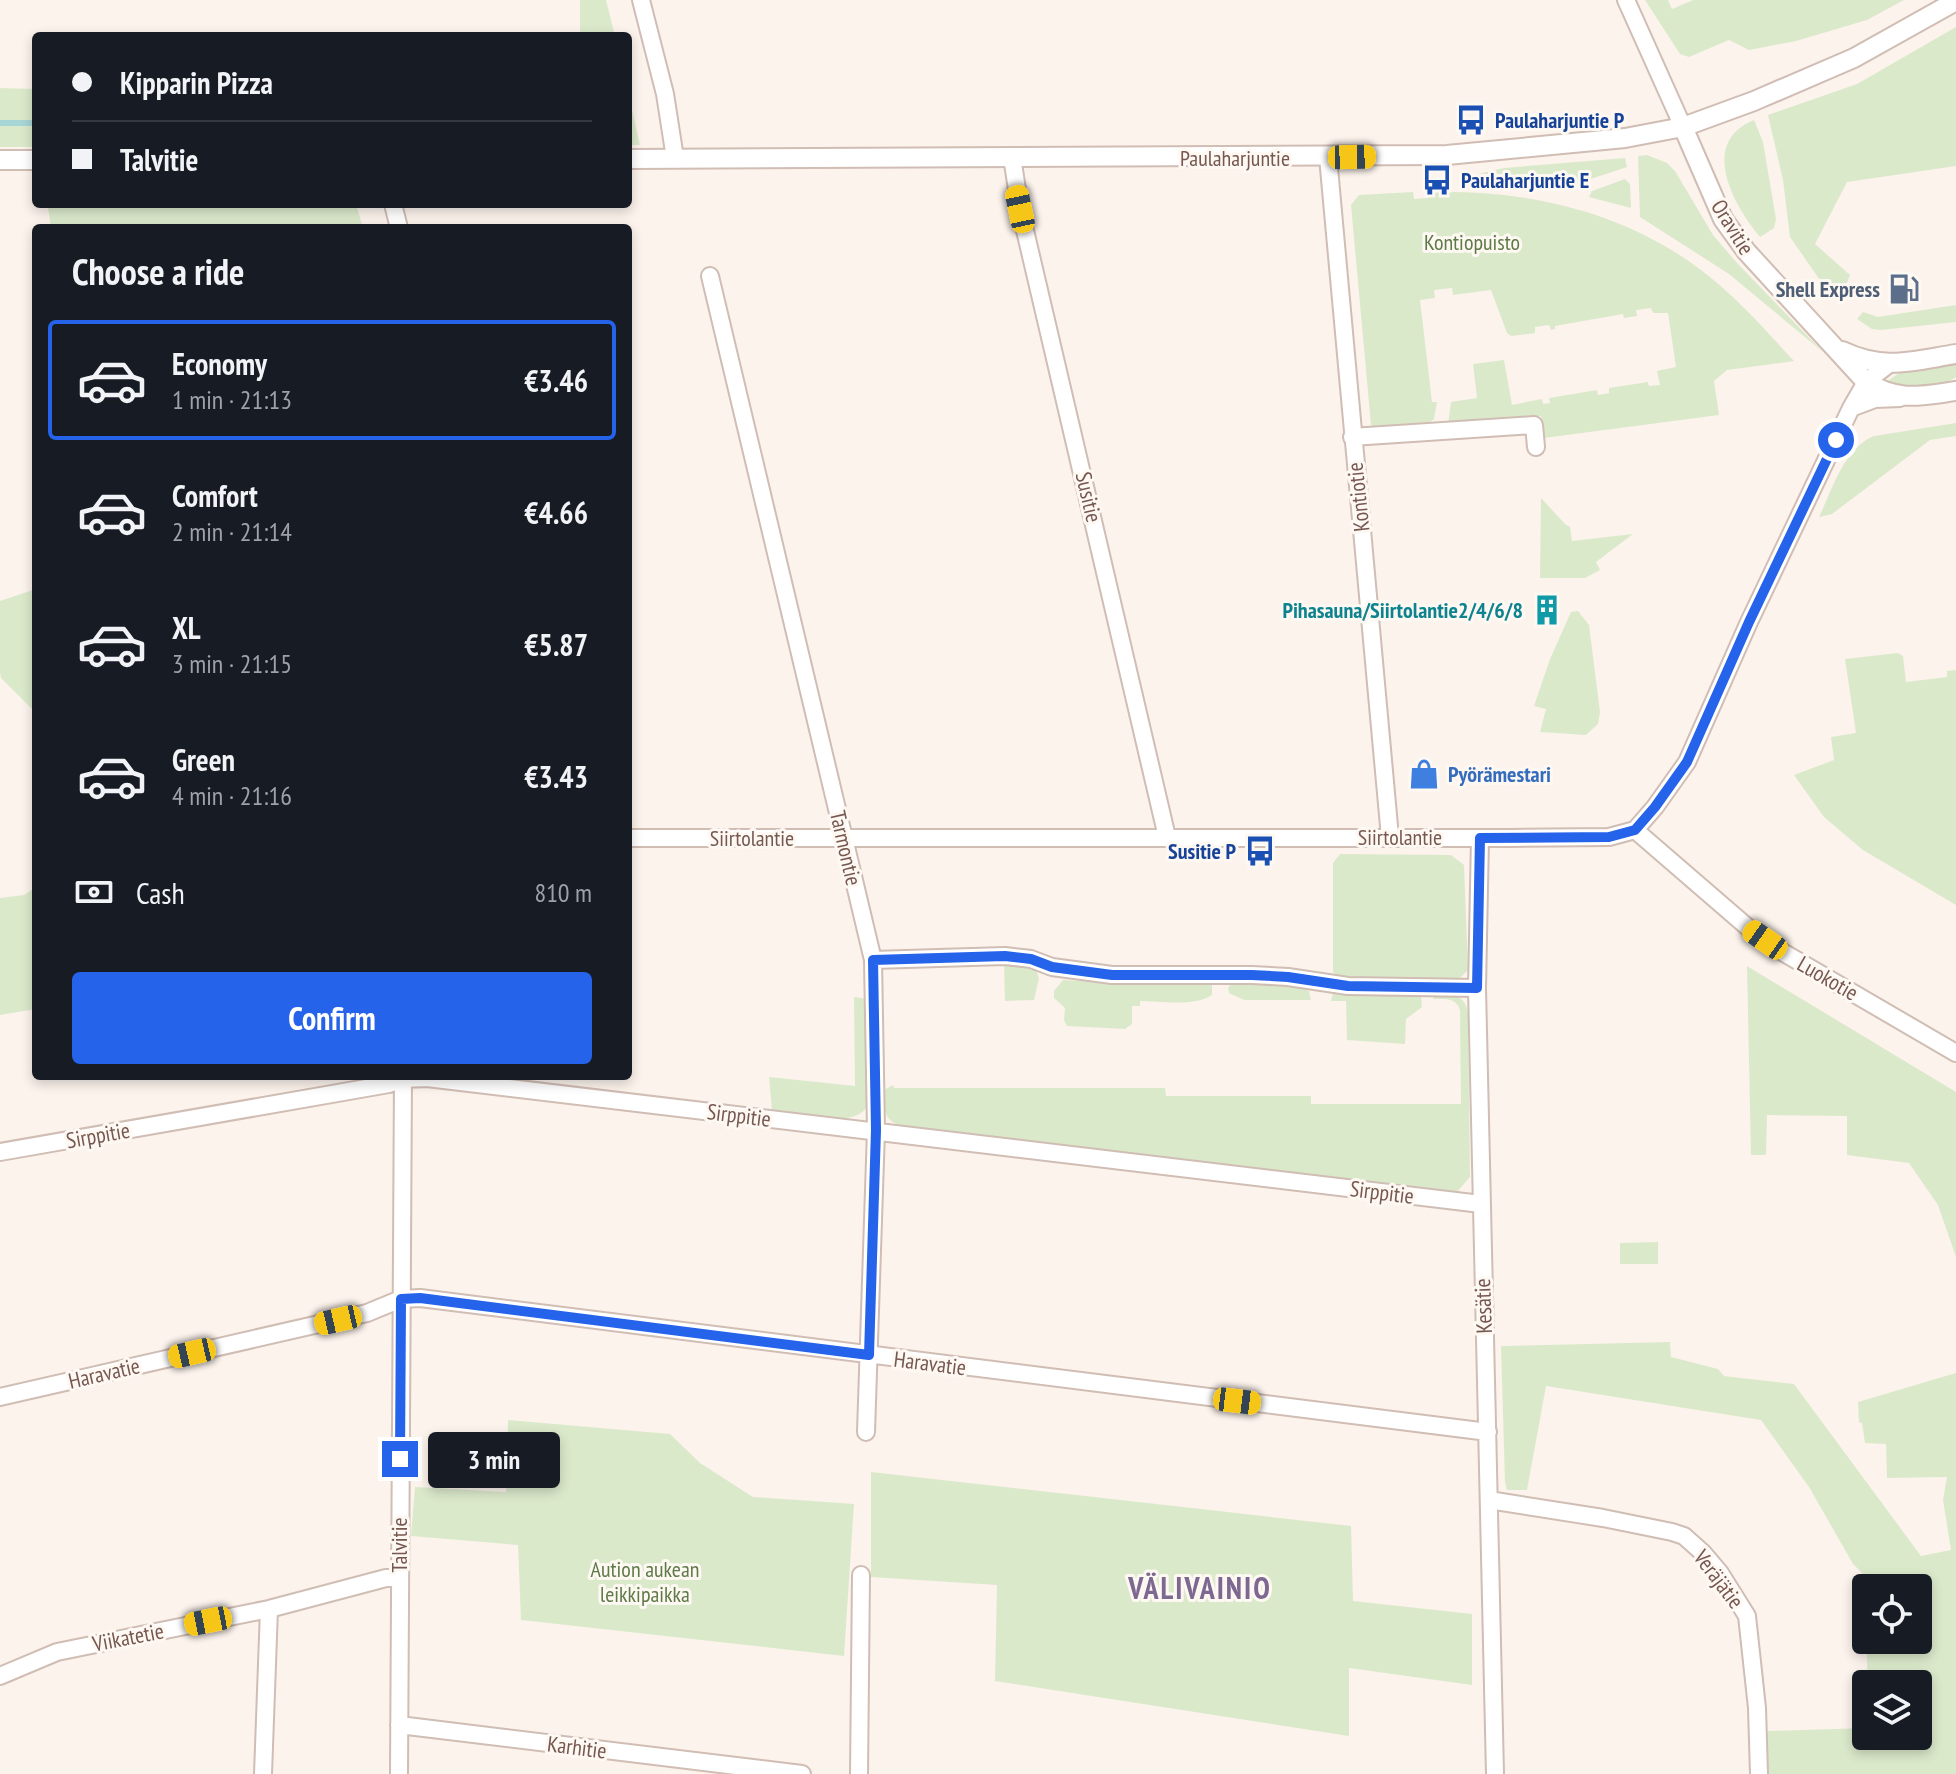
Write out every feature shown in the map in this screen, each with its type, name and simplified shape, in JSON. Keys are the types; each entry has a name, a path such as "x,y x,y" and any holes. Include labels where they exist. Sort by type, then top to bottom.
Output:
{"street":[{"path":"641,0 665,94 675,158"},
{"path":"1626,0 1683,127"},
{"name":"Paulaharjuntie","path":"632,159 1447,155 1625,138 1683,127 1754,101 1854,58 1956,1"},
{"name":"Oravitie","path":"1683,127 1723,219 1746,251 1866,382 1882,391 1908,398 1956,391"},
{"name":"Susitie","path":"1012,157 1020,209 1167,837"},
{"name":"Kontiotie","path":"1328,157 1390,837"},
{"path":"0,160 32,160"},
{"name":"Tarmontie","path":"710,276 873,960 876,1130 866,1432"},
{"name":"Oravitie","path":"1836,348 1864,361 1889,364 1956,354"},
{"path":"1635,830 1687,762 1749,622 1851,408 1866,382 1889,364"},
{"path":"1851,408 1875,399 1908,398"},
{"path":"1352,437 1534,425 1536,447"},
{"name":"Siirtolantie","path":"632,838 1609,837 1635,830"},
{"name":"Luokotie","path":"1635,830 1752,931 1779,950 1956,1053"},
{"name":"Kesätie","path":"1480,838 1477,988 1495,1774"},
{"path":"873,960 1005,956 1031,959 1052,967 1112,975 1252,975 1348,986 1477,988"},
{"name":"Sirppitie","path":"0,1152 398,1080"},
{"name":"Talvitie","path":"399,1774 403,1080"},
{"name":"Sirppitie","path":"453,1080 1481,1204"},
{"name":"Haravatie","path":"0,1397 367,1313 401,1299 420,1298 1488,1432"},
{"name":"Veräjätie","path":"1489,1500 1672,1532 1684,1536 1703,1553 1720,1573 1747,1616 1757,1708 1759,1774"},
{"path":"859,1774 861,1575"},
{"name":"Viikatetie","path":"0,1676 57,1652 269,1609 386,1578 399,1578"},
{"path":"263,1774 269,1609"},
{"name":"Karhitie","path":"399,1725 802,1774"}],"green space":[{"path":"580,0 606,0 614,32 580,32"},
{"path":"1645,0 1668,0 1672,9 1693,0 1904,0 1867,20 1796,41 1749,50 1729,40 1689,57 1680,54"},
{"path":"1956,27 1956,166 1847,182 1815,244 1850,275 1844,290 1835,297 1831,296 1790,237 1783,180 1768,115 1857,84"},
{"path":"0,88 32,89 32,147 0,147"},
{"path":"632,110 640,145 632,145"},
{"path":"1754,120 1763,142 1776,219 1774,228 1760,237 1732,192 1724,159 1728,144 1737,130"},
{"path":"1647,155 1667,163 1675,171 1713,235 1823,352 1729,274 1640,217 1638,156"},
{"path":"1625,158 1627,167 1560,189 1503,180 1462,178 1504,168"},
{"path":"1625,179 1630,184 1631,208 1589,197 1592,191"},
{"name":"Kontiopuisto","path":"1413,192 1414,199 1428,198 1428,192 1504,195 1541,201 1613,221 1648,237 1711,278 1794,361 1727,370 1714,381 1719,415 1544,438 1541,416 1448,425 1451,402 1477,398 1473,364 1504,360 1512,405 1542,399 1543,404 1550,403 1549,398 1597,390 1598,395 1609,393 1609,388 1648,382 1649,386 1660,385 1657,371 1676,367 1668,313 1653,313 1651,308 1636,310 1637,316 1624,318 1623,314 1555,326 1551,330 1549,325 1535,327 1535,333 1511,336 1507,333 1491,290 1453,295 1452,288 1434,290 1435,298 1420,300 1432,402 1437,402 1434,419 1430,422 1373,426 1351,205 1359,195"},
{"path":"48,208 357,208 362,224 50,224"},
{"path":"1956,305 1956,322 1881,330 1872,329 1857,319 1863,312 1878,317"},
{"path":"1956,364 1956,377 1939,385 1913,388 1886,382 1901,372"},
{"path":"1956,423 1956,436 1930,440 1832,514 1819,517 1840,471 1864,442 1874,436"},
{"path":"1541,498 1570,527 1572,541 1633,534 1596,562 1600,570 1585,578 1540,578"},
{"path":"32,590 32,709 1,678 0,601"},
{"path":"1578,611 1589,625 1600,712 1598,724 1586,735 1540,732 1546,709 1534,706 1571,612"},
{"path":"1898,653 1903,656 1906,682 1947,677 1947,671 1956,670 1956,905 1863,850 1824,817 1794,775 1834,760 1831,737 1856,733 1845,659"},
{"path":"1340,854 1451,855 1464,865 1468,970 1456,982 1342,981 1333,972 1333,863"},
{"path":"32,890 32,1010 0,1015 0,898 24,895"},
{"path":"1004,963 1035,967 1039,978 1034,1000 1005,1001"},
{"path":"1747,966 1956,1092 1956,1257 1938,1205 1909,1163 1847,1155 1847,1116 1767,1115 1766,1155 1751,1155"},
{"path":"1063,980 1212,983 1212,995 1187,1002 1140,1001 1140,1006 1132,1006 1132,1024 1125,1029 1067,1026 1065,1008 1054,998 1054,991"},
{"path":"1233,982 1286,984 1309,991 1311,1000 1244,1000 1229,993 1228,988"},
{"path":"1333,993 1421,995 1422,1007 1406,1019 1405,1044 1347,1040 1346,1001 1331,1001"},
{"path":"1435,994 1460,998 1468,1012 1470,1177 1457,1192 914,1128 892,1122 883,1103 882,1091 893,1085 894,1088 1165,1088 1166,1096 1311,1096 1311,1104 1461,1104 1460,1010 1453,1001 1433,999"},
{"path":"854,997 867,999 868,1105 861,1113 838,1119 772,1111 769,1077 855,1086"},
{"path":"1658,1242 1658,1264 1620,1264 1620,1243"},
{"path":"1670,1342 1671,1357 1718,1369 1724,1376 1794,1384 1921,1556 1951,1550 1943,1500 1947,1477 1887,1478 1886,1444 1865,1443 1858,1402 1956,1373 1956,1774 1765,1774 1762,1736 1768,1731 1852,1728 1852,1750 1932,1750 1932,1670 1867,1670 1867,1654 1932,1654 1932,1574 1863,1574 1853,1564 1809,1487 1761,1420 1546,1386 1527,1490 1507,1490 1501,1346"},
{"name":"Aution aukean leikkipaikka","path":"508,1420 670,1434 700,1463 753,1497 854,1504 844,1656 521,1620 518,1545 411,1536 415,1487 506,1492"},
{"path":"871,1472 1351,1526 1353,1601 1472,1614 1472,1685 1349,1668 1349,1736 995,1681 997,1585 871,1577"}],"waterway":[{"path":"0,123 32,123"}],"place":[{"name":"Paulaharjuntie P","path":"1471,120"},
{"name":"Paulaharjuntie E","path":"1437,180"},
{"name":"Shell Express","path":"1904,289"},
{"name":"Pihasauna/Siirtolantie2/4/6/8","path":"1547,610"},
{"name":"Pyörämestari","path":"1424,774"},
{"name":"Susitie P","path":"1260,851"}],"district":[{"name":"VÄLIVAINIO","path":"1200,1587"}],"route":[{"path":"400,1459 401,1299 420,1298 529,1311 869,1355 876,1130 873,960 1005,956 1031,959 1080,972 1112,975 1252,975 1348,986 1477,988 1480,838 1609,837 1635,830 1687,762 1749,622 1836,440"}]}
